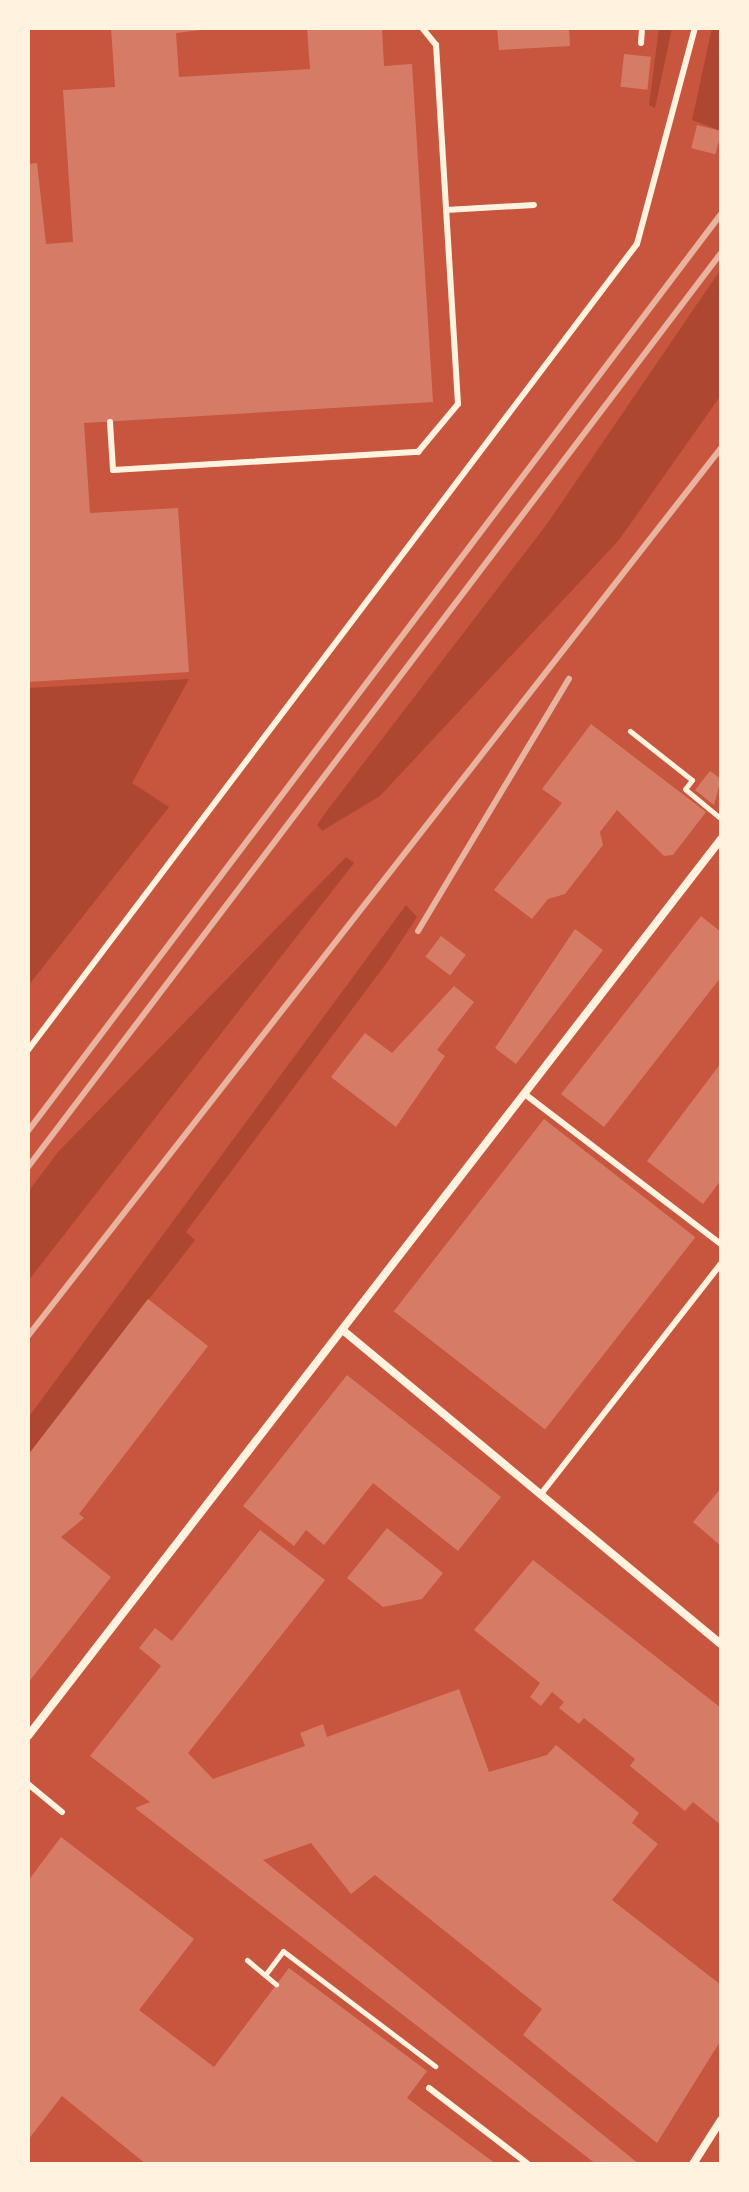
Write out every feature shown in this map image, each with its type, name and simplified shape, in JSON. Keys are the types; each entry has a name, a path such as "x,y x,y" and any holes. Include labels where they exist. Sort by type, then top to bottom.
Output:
{"street":[{"path":"28,1736 345,1332 721,839"},
{"path":"345,1332 721,1644"},
{"path":"693,2164 721,2120"}],"lane":[{"path":"110,422 113,470 418,452 458,404 436,45 422,28"},
{"path":"641,43 642,28"},
{"path":"28,1050 637,244 695,28"},
{"path":"446,210 534,205"},
{"path":"526,1095 721,1244"},
{"path":"541,1494 721,1264"},
{"path":"28,1784 62,1812"},
{"path":"429,2088 528,2164"}],"path":[{"path":"630,731 692,780 685,789 721,818"},
{"path":"265,1975 283,1951 442,2071 429,2088"},
{"path":"247,1960 276,1984"}],"shaded area":[{"path":"659,28 672,28 655,108 649,105"},
{"path":"712,28 721,28 721,131 692,120"},
{"path":"721,269 721,395 619,540 380,796 322,831 317,825 326,812 547,524"},
{"path":"189,679 132,783 169,807 28,986 28,688"},
{"path":"346,857 354,863 28,1281 28,1192 58,1152"},
{"path":"406,905 417,917 388,961 186,1232 195,1240 28,1455 28,1418"}],"building":[{"path":"111,28 218,28 176,33 179,77 310,69 307,28 382,28 384,66 412,64 433,402 84,423 90,513 178,508 189,672 28,682 28,164 37,163 46,244 73,242 63,90 115,87"},
{"path":"497,28 569,28 570,46 499,50"},
{"path":"624,54 651,57 647,90 621,87"},
{"path":"697,125 721,131 715,154 691,148"},
{"path":"591,724 706,812 673,855 664,856 617,810 600,832 603,845 565,894 548,899 532,919 494,890 562,803 542,789"},
{"path":"710,771 721,779 714,805 695,790"},
{"path":"701,916 721,932 721,977 604,1127 561,1094"},
{"path":"575,929 603,950 516,1064 495,1048"},
{"path":"441,936 466,955 450,975 425,957"},
{"path":"454,986 474,1002 437,1050 445,1056 396,1127 331,1077 365,1033 392,1053"},
{"path":"721,1063 721,1180 703,1204 647,1161"},
{"path":"544,1119 695,1237 545,1429 394,1311"},
{"path":"148,1299 208,1346 79,1514 84,1518 61,1537 111,1577 28,1683 28,1455"},
{"path":"347,1375 501,1497 458,1551 373,1483 324,1545 306,1530 294,1546 243,1506"},
{"path":"721,1488 721,1546 693,1522"},
{"path":"387,1528 443,1573 422,1599 383,1607 347,1578"},
{"path":"260,1530 325,1580 188,1753 213,1779 305,1746 300,1733 323,1724 327,1737 459,1689 489,1772 547,1755 556,1745 639,1813 632,1823 658,1844 612,1900 721,1985 721,2040 657,2143 523,2035 542,2009 375,1875 351,1894 311,1843 263,1860 639,2164 596,2164 135,1808 150,1802 90,1756 161,1666 139,1648 155,1628 172,1641"},
{"path":"533,1560 721,1708 721,1825 693,1802 685,1811 630,1766 635,1759 584,1718 579,1724 559,1708 564,1702 552,1692 541,1706 530,1697 540,1683 474,1630"},
{"path":"61,1837 194,1939 139,2010 214,2067 289,1968 427,2071 407,2098 496,2164 146,2164 62,2096 28,2140 28,1881"}],"railway":[{"path":"28,1131 721,214"},
{"path":"28,1167 721,253"},
{"path":"28,1336 721,448"},
{"path":"418,931 569,679"}]}
